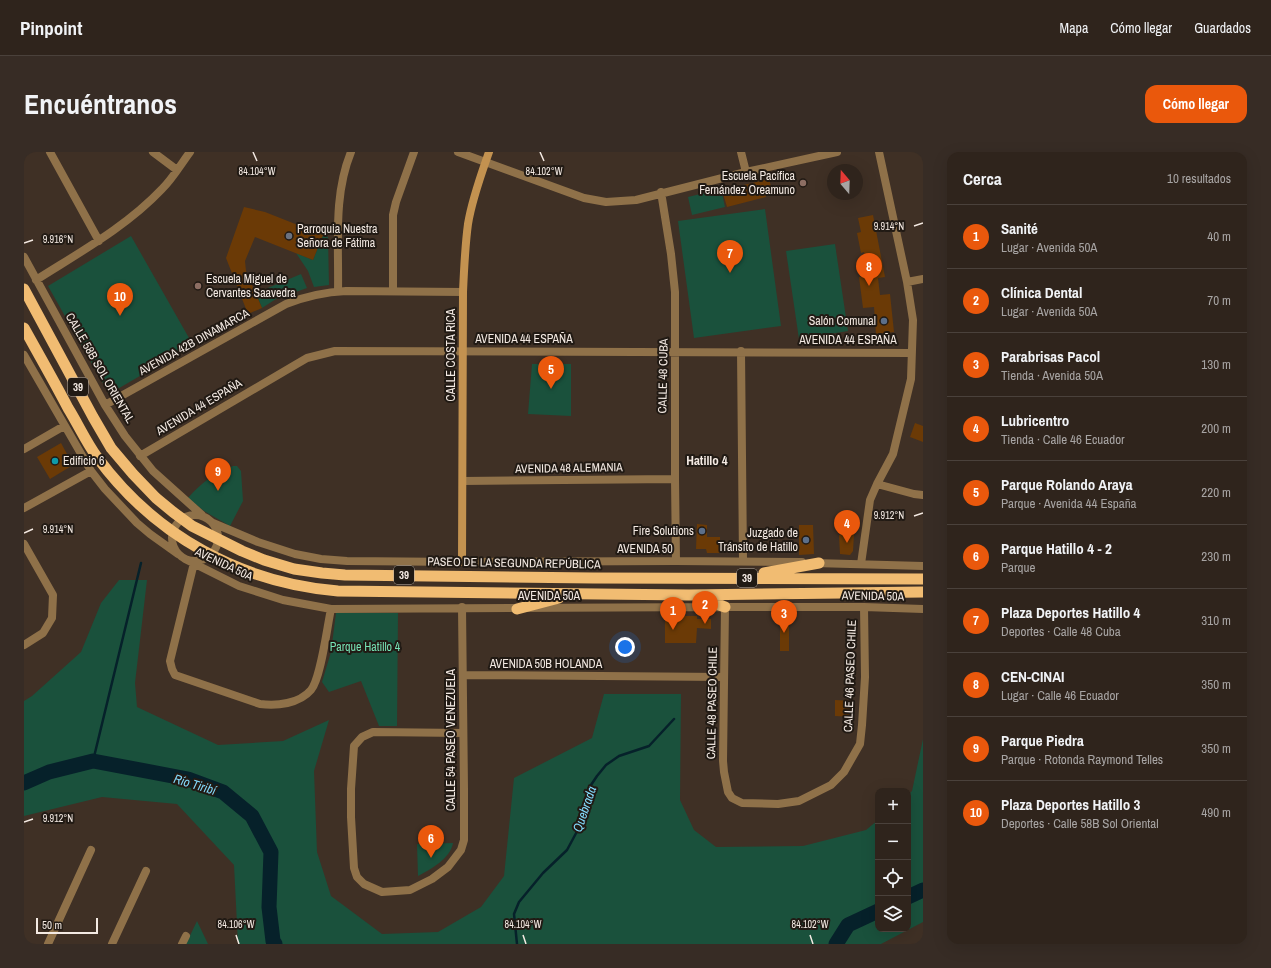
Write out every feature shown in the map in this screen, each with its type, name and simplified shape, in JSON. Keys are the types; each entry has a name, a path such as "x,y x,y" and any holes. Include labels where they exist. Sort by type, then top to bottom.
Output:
{"highway":[{"name":"PASEO DE LA SEGUNDA REPÚBLICA","path":"24,289 96,423 111,448 133,474 156,498 192,526 242,551 264,560 294,569 345,575 923,579"},
{"name":"39","path":"24,328 96,456 121,486 147,512 167,529 190,544 239,569 258,576 319,590 338,591 689,595 923,592"},
{"path":"739,578 819,563"},
{"path":"517,609 573,594"},
{"path":"689,595 725,607"}],"main road":[{"name":"CALLE COSTA RICA","path":"462,562 463,292 465,249 468,223 473,202 489,152"}],"street":[{"path":"50,152 99,241"},
{"path":"153,152 177,170"},
{"path":"36,280 99,241 130,218 164,188 190,152"},
{"path":"338,291 338,202 351,152"},
{"path":"393,291 393,215 396,202 414,152"},
{"path":"458,152 584,198 606,202 636,200 661,192 837,152"},
{"path":"741,152 746,172"},
{"path":"861,564 870,500 893,454 906,405 911,379 913,320 907,282 879,152"},
{"name":"CALLE 48 CUBA","path":"661,192 671,254 675,292 676,561"},
{"name":"CALLE 58B SOL ORIENTAL","path":"24,258 105,405 140,456 153,471 202,515"},
{"path":"907,282 923,279"},
{"name":"AVENIDA 42B DINAMARCA","path":"105,405 286,304 299,299 338,291 463,292"},
{"name":"AVENIDA 44 ESPAÑA","path":"140,456 307,358 335,351 911,352"},
{"path":"741,351 743,561"},
{"name":"AVENIDA 50A","path":"24,355 91,471 105,489 137,523 150,534 194,564 239,586 282,600 331,609 462,607 517,609 725,607 864,607 923,609"},
{"path":"24,449 64,426"},
{"path":"24,508 91,471"},
{"name":"AVENIDA 48 ALEMANIA","path":"463,481 675,479"},
{"path":"877,484 923,495"},
{"path":"188,515 202,515 213,523 219,538 213,552 200,560 192,561 181,556 172,542 173,528 182,518 188,515"},
{"name":"AVENIDA 50","path":"213,523 258,542 294,554 321,559 347,561 743,561 923,566"},
{"path":"24,544 53,595 52,618 43,633 24,645"},
{"path":"194,564 170,661 172,669 175,675 260,704 273,705 299,699 311,690 318,677 331,609"},
{"name":"CALLE 54 PASEO VENEZUELA","path":"462,607 464,840 461,850 448,867 432,880 410,890 382,892 364,884 357,877 354,868 352,841 351,789 354,746 362,737 373,732 463,733"},
{"name":"CALLE 48 PASEO CHILE","path":"725,607 724,772 728,792 732,798"},
{"name":"CALLE 46 PASEO CHILE","path":"732,798 742,803 778,804 799,801 831,785 844,772 860,744 865,676 864,607"},
{"name":"AVENIDA 50B HOLANDA","path":"463,675 724,677"},
{"path":"48,944 91,850"},
{"path":"112,944 146,871"},
{"path":"182,944 186,936"}],"green space":[{"path":"721,189 725,207 692,215 688,197"},
{"path":"765,209 781,326 694,338 678,221"},
{"path":"323,235 328,237 329,285 314,287 308,271 296,253 313,260"},
{"path":"131,236 193,345 109,394 48,286"},
{"path":"835,244 848,331 799,339 786,251"},
{"path":"301,274 307,288 276,299 262,308 256,293"},
{"path":"532,364 571,364 571,416 528,414"},
{"path":"233,466 237,466 241,471 243,501 230,526 204,511 188,498 208,479"},
{"path":"119,580 147,580 135,683 137,707 218,745 283,741 329,720 314,771 317,852 331,896 382,934 438,932 481,907 504,876 514,778 592,738 604,694 681,694 680,800 694,830 716,847 803,846 866,830 875,822 875,932 904,932 881,944 238,944 234,865 177,804 102,797 24,816 24,701 32,696 81,652 101,603"},
{"name":"Parque Hatillo 4","path":"336,613 398,613 397,726 379,726 361,681 329,692 322,682 331,652"},
{"path":"923,739 923,922 911,928 911,792"},
{"path":"453,843 444,859 434,867 418,876 417,844"},
{"path":"197,921 208,944 186,944"}],"building":[{"path":"769,179 772,190 765,192 766,197 727,207 722,190"},
{"path":"244,207 265,212 323,235 313,260 255,237 245,261 246,271 262,308 248,314 226,258"},
{"path":"873,215 885,277 878,278 880,295 890,294 894,332 876,334 874,307 863,308 859,277 864,276 863,268 867,267 864,252 861,253 857,233 861,232 858,218"},
{"path":"915,423 923,426 923,442 910,437"},
{"name":"Edificio 6","path":"61,443 73,465 50,479 37,457"},
{"path":"697,524 707,525 707,537 720,537 720,553 707,553 706,549 696,549"},
{"name":"Juzgado de Tránsito de Hatillo","path":"799,525 813,525 814,554 799,555"},
{"path":"854,534 853,551 850,555 840,554 839,535"},
{"path":"665,616 697,616 697,619 711,619 711,629 697,628 696,643 665,643"},
{"path":"780,616 789,616 789,651 780,651"},
{"path":"835,700 854,701 854,717 835,716"}],"waterway":[{"path":"93,761 141,563"},
{"name":"Quebrada","path":"517,944 514,914 519,902 543,873 567,850 581,824 589,788 597,776 606,765 619,756 649,746 674,719"},
{"name":"Río Tiribí","path":"24,783 49,772 93,761 188,779 223,792 252,816 271,852 269,907 273,941 275,944"},
{"name":"Río Tiribí","path":"910,896 923,890"},
{"name":"Río Tiribí","path":"836,944 848,925 875,912"}],"place":[{"name":"Escuela Pacífica Fernández Oreamuno","path":"803,183"},
{"name":"Parroquia Nuestra Señora de Fátima","path":"289,236"},
{"name":"Plaza Deportes Hatillo 4","path":"730,273"},
{"name":"Escuela Miguel de Cervantes Saavedra","path":"198,286"},
{"name":"CEN-CINAI","path":"869,286"},
{"name":"Plaza Deportes Hatillo 3","path":"120,316"},
{"name":"Salón Comunal","path":"884,321"},
{"name":"Parque Rolando Araya","path":"551,389"},
{"name":"Edificio 6","path":"55,461"},
{"name":"Parque Piedra","path":"218,491"},
{"name":"Fire Solutions","path":"702,531"},
{"name":"Juzgado de Tránsito de Hatillo","path":"806,540"},
{"name":"Lubricentro","path":"847,543"},
{"name":"Clínica Dental","path":"705,624"},
{"name":"Sanité","path":"673,630"},
{"name":"Parabrisas Pacol","path":"784,633"},
{"name":"Parque Hatillo 4 - 2","path":"431,858"}],"district":[{"name":"Hatillo 4","path":"707,460"}]}
